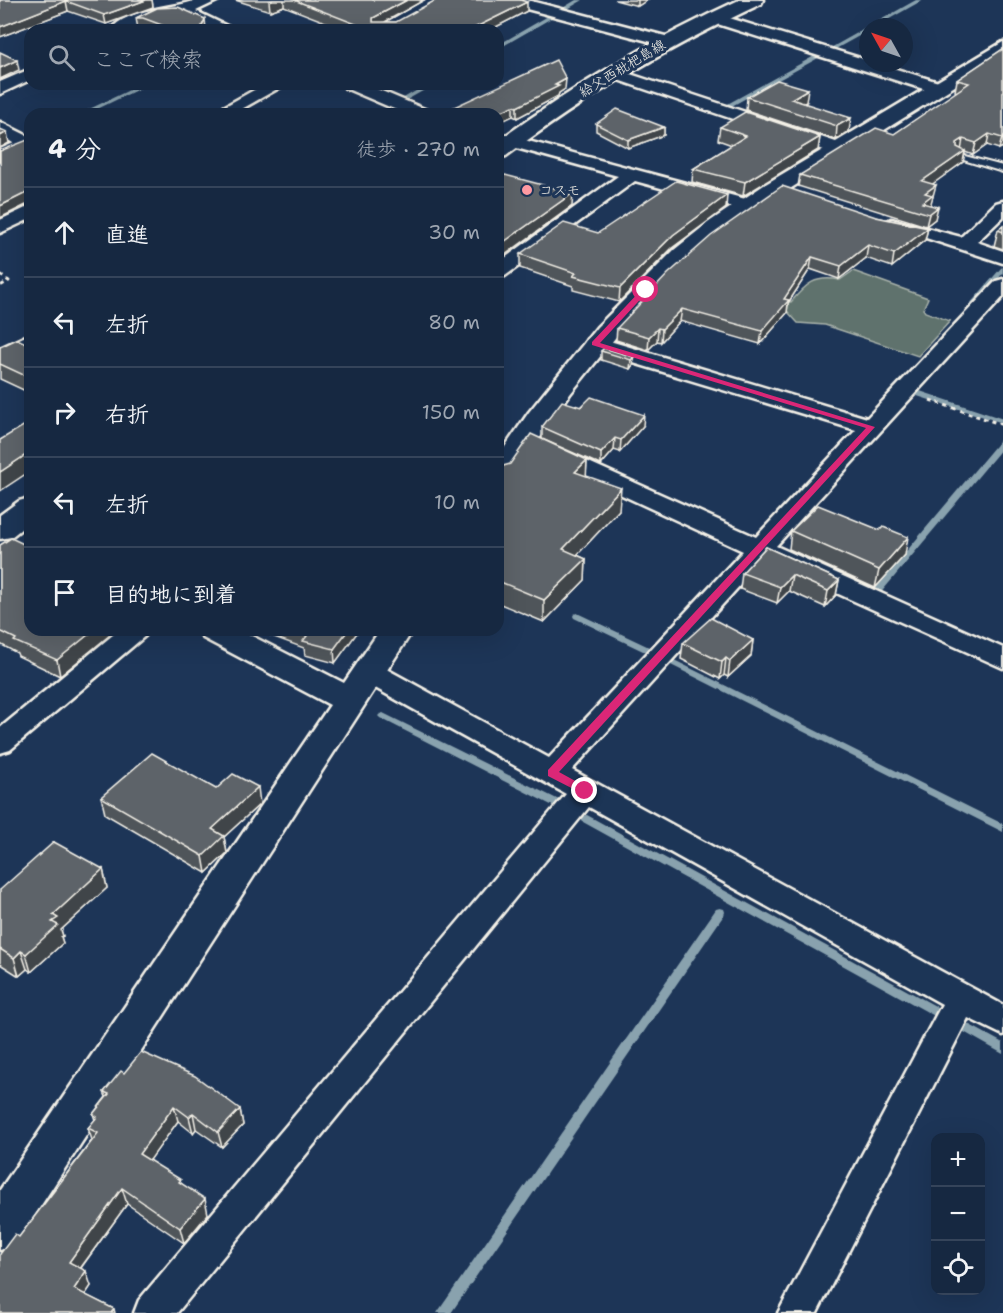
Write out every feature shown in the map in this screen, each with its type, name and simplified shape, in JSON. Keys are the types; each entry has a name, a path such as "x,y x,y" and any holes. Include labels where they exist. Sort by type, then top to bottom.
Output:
{"street":[{"path":"131,24 155,13 182,11 211,0"},
{"path":"509,0 667,41"},
{"name":"給父西枇杷島線","path":"504,142 667,41 754,0"},
{"path":"182,11 213,24"},
{"path":"713,18 939,88"},
{"path":"504,469 555,393 595,344 623,312 684,254 746,205 786,191 839,149 1003,48"},
{"path":"0,89 24,69"},
{"path":"612,73 839,149"},
{"path":"232,108 266,90"},
{"path":"364,90 401,108"},
{"path":"0,128 24,141"},
{"path":"504,143 633,174 746,205"},
{"path":"0,156 24,145"},
{"path":"504,268 633,174"},
{"path":"964,244 1003,207"},
{"path":"0,227 24,215"},
{"path":"872,219 927,232 1003,257"},
{"path":"552,773 1003,285"},
{"path":"0,357 24,343"},
{"path":"595,344 871,427"},
{"path":"522,441 1003,659"},
{"path":"0,743 129,636"},
{"path":"230,636 359,686 552,773 1003,1021"},
{"path":"0,1229 393,636"},
{"path":"153,1313 585,791"},
{"path":"797,1313 962,998"}],"lane":[{"path":"960,156 1003,169"}],"path":[{"path":"0,275 9,281 0,286"},
{"path":"904,391 1003,425"}],"green space":[{"path":"853,271 928,298 923,309 925,312 950,321 918,356 825,325 798,323 787,311 740,298 777,299 791,302 812,282 824,279 840,280"}],"building":[{"path":"0,0 146,0 104,15 66,1 0,27"},
{"path":"294,0 407,0 373,18 373,22 396,22 436,0 520,0 527,2 482,24 356,24"},
{"path":"178,7 205,19 203,24 159,24 136,18 157,8"},
{"path":"1003,49 1003,137 989,134 976,143 963,139 957,143 957,147 965,151 922,181 936,185 925,193 932,195 922,203 938,207 929,214 800,175 876,128 894,134 969,83 957,80"},
{"path":"0,52 17,60 0,68"},
{"path":"556,60 566,79 555,85 559,86 517,107 513,106 504,110 504,108 452,108 491,90 504,90 504,84"},
{"path":"777,80 808,89 791,99 851,118 837,126 747,97"},
{"path":"617,109 664,127 628,140 596,124"},
{"path":"745,112 820,137 745,182 693,169 746,136 720,127"},
{"path":"0,129 7,132 0,136"},
{"path":"24,141 24,194 0,206 0,151"},
{"path":"505,175 573,193 504,242"},
{"path":"676,181 727,195 673,235 620,288 573,276 576,273 520,254 564,223 598,233"},
{"path":"782,186 876,217 928,228 894,254 868,245 841,266 812,257 784,299 789,300 762,331 682,309 662,329 658,328 649,337 617,328 668,274 711,236"},
{"path":"17,339 24,342 24,375 0,364 0,347"},
{"path":"604,348 634,357 631,360 601,351"},
{"path":"591,397 644,415 621,440 615,438 601,453 542,427 562,401 581,407"},
{"path":"24,426 24,456 0,472 0,440"},
{"path":"531,434 587,460 575,472 621,488 563,549 586,559 544,600 504,583 504,466 510,464"},
{"path":"818,505 880,530 883,527 908,537 879,570 791,531"},
{"path":"11,538 24,544 24,636 87,636 57,660 14,641 16,639 0,631 0,545"},
{"path":"766,547 839,580 828,591 792,575 780,587 742,573"},
{"path":"711,618 753,640 730,661 726,658 722,662 683,643"},
{"path":"307,636 344,636 334,649 303,641"},
{"path":"152,753 216,789 233,774 258,787 212,829 224,836 203,856 101,797"},
{"path":"54,842 103,869 53,915 58,918 52,922 58,925 26,954 21,951 14,958 0,949 0,890"},
{"path":"141,1052 195,1076 240,1109 218,1132 193,1113 189,1117 174,1106 139,1154 181,1180 179,1182 205,1199 180,1228 122,1188 69,1262 86,1271 74,1289 114,1309 111,1313 0,1313 0,1254 15,1234 19,1237 98,1133 88,1128 97,1117 93,1114 109,1094 104,1092"}],"waterway":[{"path":"564,9 580,0"},
{"path":"887,18 920,0"},
{"path":"504,44 552,16"},
{"path":"830,50 859,34"},
{"path":"735,110 725,107 818,56"},
{"path":"95,108 133,90"},
{"path":"403,100 421,90"},
{"path":"0,121 24,135"},
{"path":"971,306 1003,269"},
{"path":"917,393 1003,421"},
{"path":"876,593 1003,442"},
{"path":"577,616 646,649"},
{"path":"668,660 1003,828"},
{"path":"383,716 558,804"},
{"path":"587,819 935,1011"},
{"path":"443,1313 720,912"},
{"path":"968,1029 1003,1049"}],"place":[{"name":"コスモ","path":"527,190"}],"route":[{"path":"585,791 552,773 871,427 595,344 646,290"}]}
